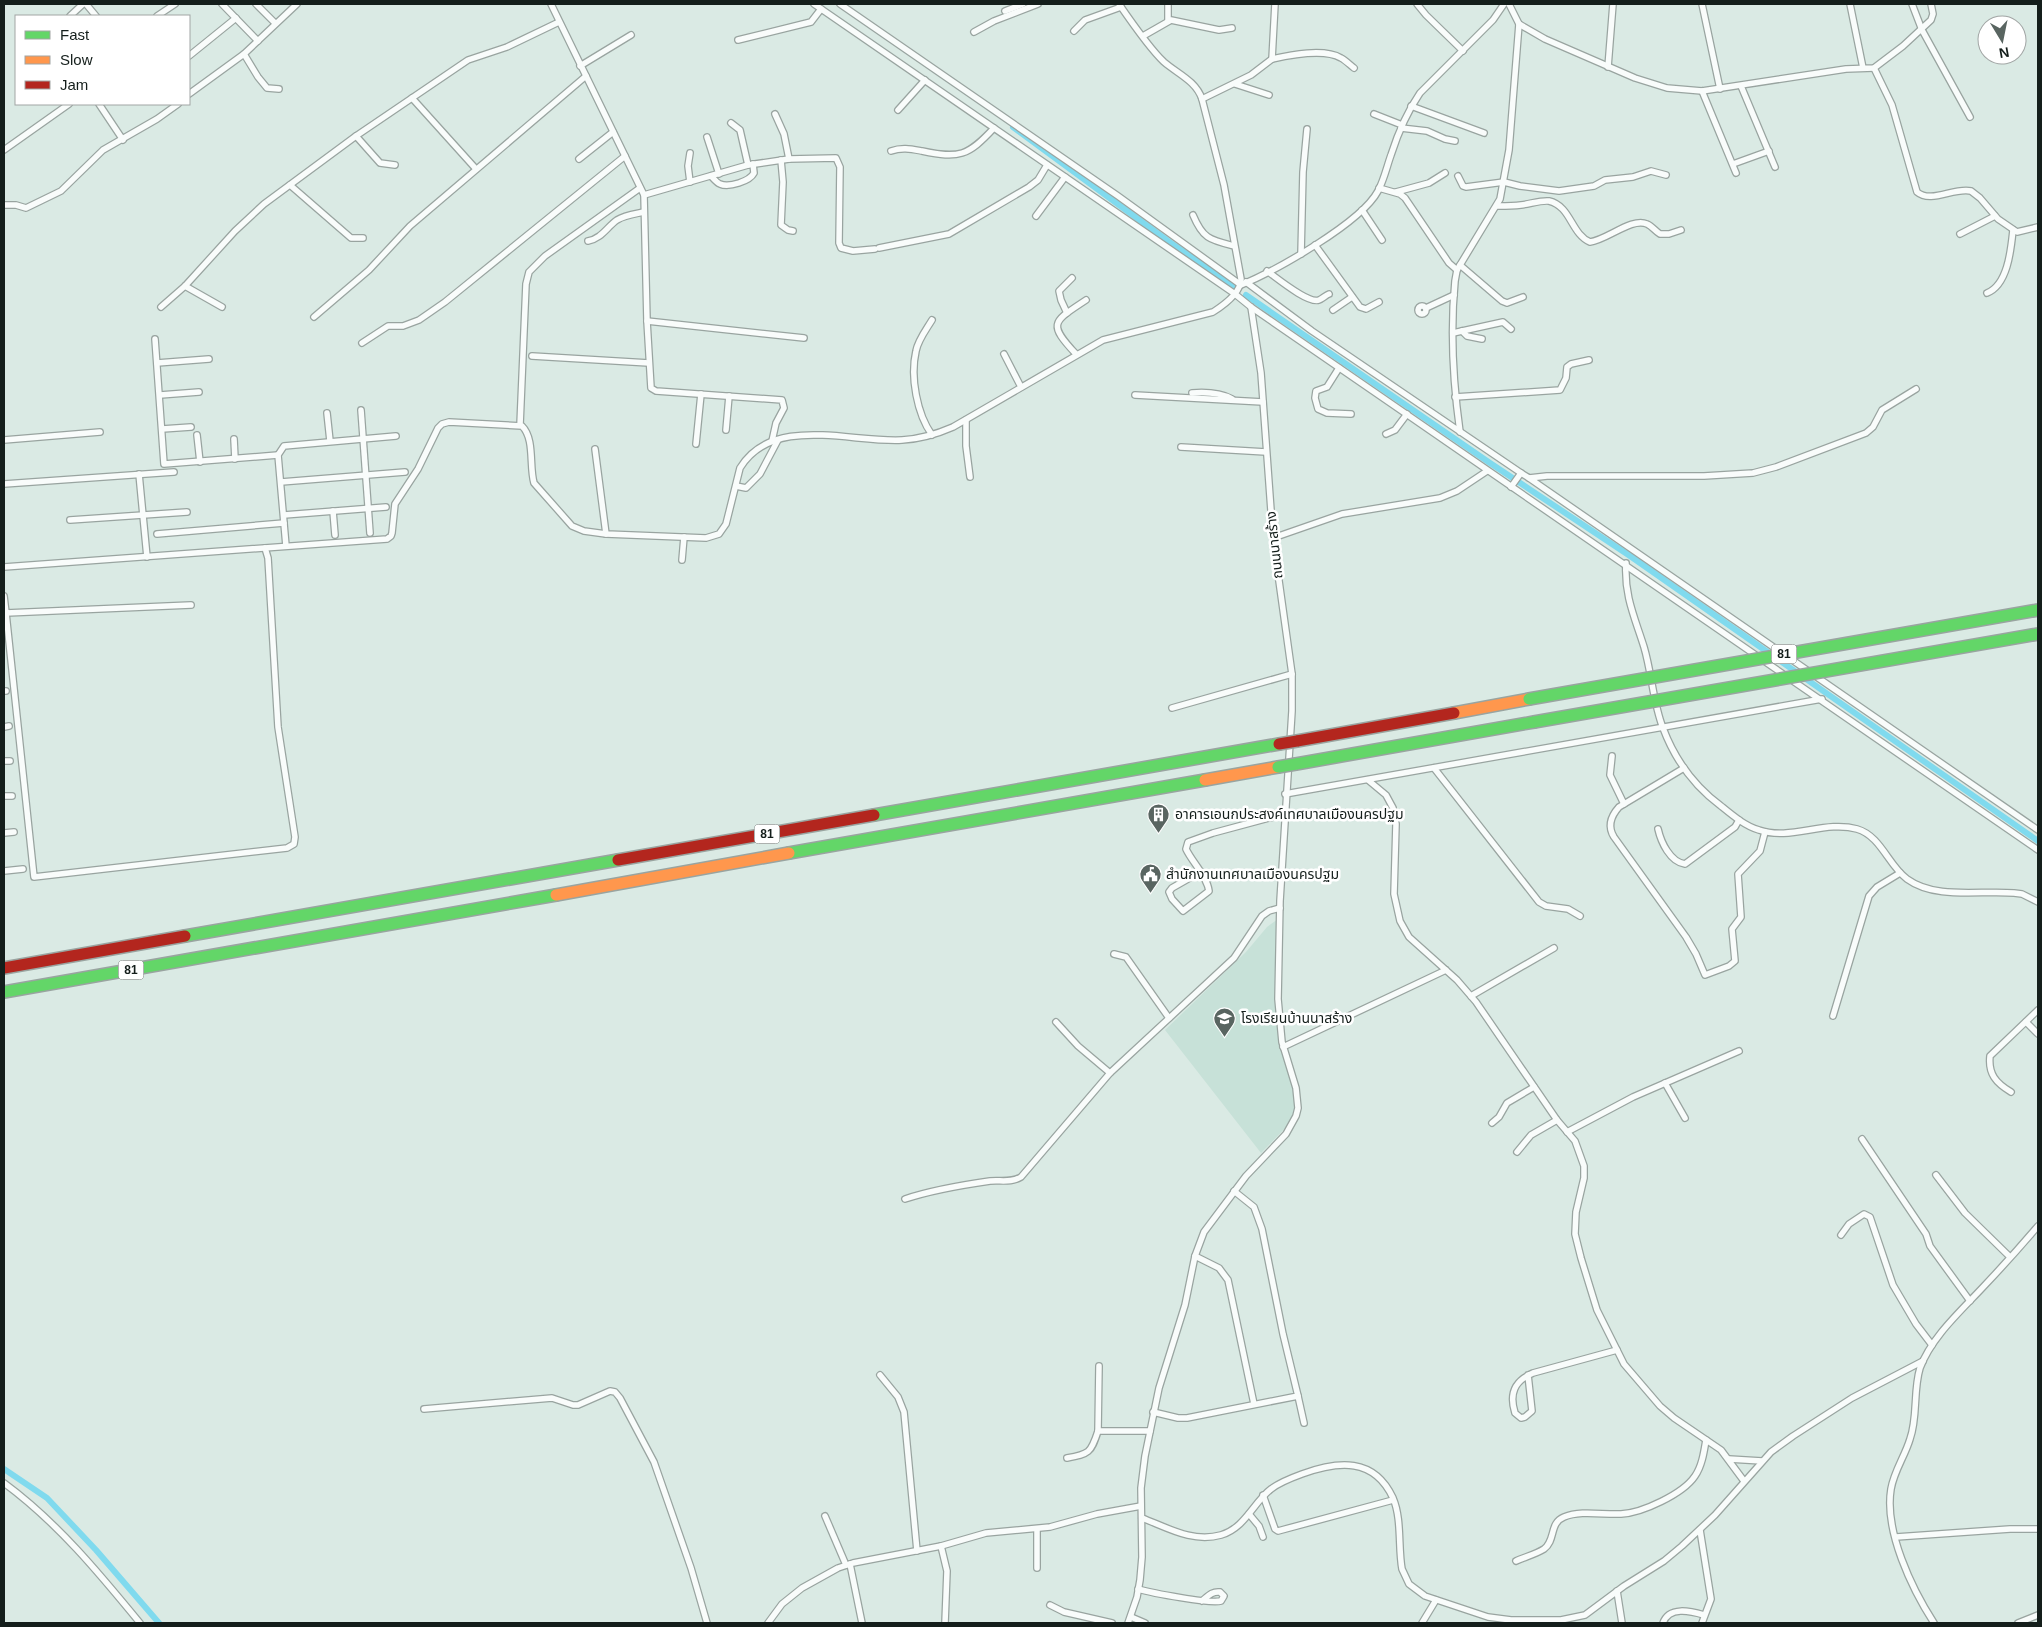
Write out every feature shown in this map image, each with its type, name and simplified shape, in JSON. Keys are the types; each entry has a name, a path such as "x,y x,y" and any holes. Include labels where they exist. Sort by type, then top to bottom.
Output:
{"highway":[{"name":"81","path":"4,968 2038,610"},
{"name":"81","path":"4,992 2038,634"}],"street":[{"path":"71,15 84,4 95,15"},
{"path":"158,15 175,4"},
{"path":"222,4 258,41"},
{"path":"256,4 275,23"},
{"path":"190,93 244,54 275,23 298,4"},
{"path":"551,4 558,22 644,195 647,321 651,388 656,392 782,400 784,408 776,423 775,440 760,474 746,488 736,486"},
{"path":"814,4 1235,294 1487,471 1512,485 1626,563 2038,850"},
{"path":"840,4 1520,475 1529,478 2038,830"},
{"path":"1005,11 1024,4"},
{"path":"974,32 1000,18 1038,4"},
{"path":"1168,4 1168,21"},
{"path":"1272,59 1275,4"},
{"path":"1417,4 1463,51"},
{"path":"640,188 545,256 529,272 526,284 520,425 527,433 531,474 534,483 572,526 584,531 606,534 706,538 720,534 726,524 740,468 745,460 753,452 775,440 814,435 902,440 932,435 966,420 1021,386 1103,340 1213,312 1235,294 1244,283 1315,245 1362,210 1379,188 1411,106 1420,93 1493,20 1504,4"},
{"path":"1460,432 1455,397 1452,333 1454,295 1459,268 1498,206 1504,182 1509,150 1519,24 1509,4"},
{"path":"1608,67 1613,4"},
{"path":"1702,4 1720,89"},
{"path":"1850,4 1863,68"},
{"path":"1912,4 1922,30 1970,118"},
{"path":"1519,24 1608,67 1667,88 1702,91 1846,68 1874,68 1922,30 1931,20 1933,14 1931,4"},
{"path":"1074,31 1085,20 1120,5 1163,62 1193,84 1199,92 1224,184 1234,246 1244,283"},
{"path":"738,40 811,22 821,9"},
{"path":"190,55 236,18"},
{"path":"1143,36 1168,21 1175,20 1219,30 1232,28"},
{"path":"161,308 185,286 250,216 356,136 468,60 507,47 558,22"},
{"path":"580,66 631,35"},
{"path":"244,54 267,88 279,89"},
{"path":"1202,99 1251,75 1272,59 1304,54 1334,55 1342,58 1354,68"},
{"path":"1874,68 1892,105 1917,192 1921,196 1929,197 1963,189 1971,191 1980,198 1995,216 2013,230 2017,232 2027,231 2038,227"},
{"path":"314,317 370,270 410,226 586,76"},
{"path":"898,110 925,80"},
{"path":"1235,84 1269,95"},
{"path":"1742,86 1775,167"},
{"path":"1702,91 1736,173"},
{"path":"412,98 476,169"},
{"path":"4,150 68,105"},
{"path":"100,105 123,140"},
{"path":"4,204 26,208 61,192 103,150 158,119 177,105"},
{"path":"1411,106 1484,133"},
{"path":"775,114 784,134 789,159"},
{"path":"1374,114 1402,127 1427,131 1445,139 1456,141"},
{"path":"711,176 720,184 726,185 748,180 754,173 742,134 732,123"},
{"path":"891,151 902,148 942,155 962,155 980,143 994,128"},
{"path":"1301,254 1303,172 1307,129"},
{"path":"579,159 614,132"},
{"path":"356,136 382,164 395,165"},
{"path":"707,137 719,174"},
{"path":"1733,164 1769,151"},
{"path":"690,153 688,166 690,182"},
{"path":"362,343 388,326 403,326 419,320 445,302 625,156"},
{"path":"644,195 751,165 789,159 836,158 840,167 840,243 841,248 853,251 877,249 949,234 1029,187 1038,180 1047,165"},
{"path":"781,160 783,182 781,225 788,230 793,230"},
{"path":"1458,176 1463,186 1466,187 1504,182 1559,191 1594,186 1605,180 1633,177 1651,171 1666,175"},
{"path":"1396,192 1429,183 1445,173"},
{"path":"1036,216 1065,177"},
{"path":"290,185 351,238 363,238"},
{"path":"1379,188 1396,192 1405,198 1449,263 1459,268 1502,301 1507,303 1523,297"},
{"path":"1498,206 1552,202 1562,208 1579,234 1590,242 1600,240 1623,228 1640,224 1649,225 1660,234 1669,234 1681,230"},
{"path":"1362,210 1382,240"},
{"path":"588,242 597,238 617,220 644,212"},
{"path":"1192,214 1197,226 1208,239 1234,246"},
{"path":"1960,234 1995,216"},
{"path":"1987,293 1996,288 2007,266 2013,230"},
{"path":"1315,245 1363,310 1379,302"},
{"path":"1268,271 1303,296 1313,300 1319,300 1329,294"},
{"path":"1067,313 1059,291 1072,278"},
{"path":"185,286 222,307"},
{"path":"1426,308 1454,295"},
{"path":"1333,310 1352,297"},
{"path":"1076,354 1062,338 1057,329 1058,323 1067,313 1086,300"},
{"name":"ถนนนาสร้าง","path":"1128,1623 1138,1589 1142,1557 1141,1506 1143,1463 1153,1412 1167,1357 1185,1305 1195,1256 1204,1232 1234,1191 1286,1134 1296,1116 1298,1108 1296,1088 1283,1047 1279,1019 1280,908 1285,794 1292,711 1292,674 1272,538 1263,402 1251,306"},
{"path":"932,320 919,343 915,361 916,396 920,414 932,435"},
{"path":"647,321 804,338"},
{"path":"1452,333 1503,322 1511,329"},
{"path":"1462,330 1467,336 1482,339"},
{"path":"155,339 164,464 278,454"},
{"path":"1004,354 1021,386"},
{"path":"532,356 649,363"},
{"path":"157,363 209,359"},
{"path":"1455,397 1560,390 1566,378 1567,367 1571,364 1590,360"},
{"path":"1339,368 1327,387 1316,391 1316,405 1318,409 1327,413 1351,414"},
{"path":"1529,478 1547,476 1717,476 1765,471 1866,433 1873,427 1882,410 1916,389"},
{"path":"160,395 199,392"},
{"path":"1192,393 1224,396 1234,401"},
{"path":"696,444 701,394"},
{"path":"1135,395 1263,402"},
{"path":"726,430 729,396"},
{"path":"361,410 370,533"},
{"path":"327,413 330,441"},
{"path":"1386,434 1399,426 1407,414"},
{"path":"966,420 966,446 970,477"},
{"path":"4,567 387,539 392,533 392,513 395,504 418,469 438,428 442,424 458,422 520,425"},
{"path":"162,429 190,426"},
{"path":"4,440 100,432"},
{"path":"197,436 200,462"},
{"path":"286,546 278,454 284,446 396,436"},
{"path":"234,439 235,459"},
{"path":"1182,447 1266,452"},
{"path":"595,449 606,534"},
{"path":"1272,538 1342,514 1440,498 1456,491 1487,471"},
{"path":"4,484 174,472"},
{"path":"281,482 405,472"},
{"path":"139,474 147,557"},
{"path":"1512,485 1520,475"},
{"path":"284,515 386,507"},
{"path":"333,511 335,535"},
{"path":"70,520 187,512"},
{"path":"157,534 284,523"},
{"path":"682,560 684,537"},
{"path":"4,596 34,877 287,848 294,844 295,837 278,727 268,558 265,548"},
{"path":"1626,563 1627,599 1644,649 1662,728 1695,784 1739,820 1764,832 1778,833 1836,828 1856,829 1872,838 1900,873 1912,883 1937,891 2022,894 2038,902"},
{"path":"6,613 191,605"},
{"path":"1172,708 1292,674"},
{"path":"1285,794 1822,699"},
{"path":"1612,756 1610,775 1624,804"},
{"path":"1434,768 1539,902 1546,906 1568,909 1580,916"},
{"path":"1684,768 1624,804 1612,815 1610,825 1611,832 1686,937 1705,975 1729,966 1735,961 1732,929 1741,917 1738,874 1760,851 1764,832"},
{"path":"1368,780 1386,795 1393,808 1396,832 1394,888 1400,921 1409,937 1446,970 1471,996 1557,1120 1575,1141 1584,1166 1584,1178 1575,1218 1575,1234 1597,1310 1617,1350 1631,1374 1660,1406 1674,1418 1721,1450 1744,1481"},
{"path":"4,796 12,796"},
{"path":"1200,872 1172,888 1169,892 1172,899 1183,911 1208,891 1200,872 1186,849 1188,842 1213,833 1284,814"},
{"path":"1658,829 1663,846 1678,862 1685,864 1736,827 1739,820"},
{"path":"4,833 14,832"},
{"path":"4,871 23,869"},
{"path":"1833,1016 1869,896 1877,888 1900,873"},
{"path":"906,1199 942,1189 1018,1179 1110,1073 1234,958 1262,916 1268,911 1280,908"},
{"path":"1471,996 1554,948"},
{"path":"1114,954 1122,955 1128,960 1169,1018"},
{"path":"1283,1047 1446,970"},
{"path":"2011,1092 1997,1083 1988,1066 1990,1056 2038,1010"},
{"path":"1056,1022 1078,1046 1110,1073"},
{"path":"2026,1022 2038,1034"},
{"path":"1568,1132 1604,1111 1738,1051"},
{"path":"1665,1084 1685,1118"},
{"path":"1492,1123 1499,1117 1507,1103 1534,1087"},
{"path":"1517,1152 1531,1135 1557,1120"},
{"path":"1862,1139 1926,1234 1930,1246 1970,1301"},
{"path":"1936,1175 1965,1213 2010,1257"},
{"path":"1234,1191 1254,1207 1260,1221 1285,1343 1304,1423"},
{"path":"1841,1235 1849,1224 1864,1214 1870,1217 1893,1284 1916,1324 1932,1345"},
{"path":"1934,1623 1907,1574 1896,1537 1890,1504 1891,1489 1911,1438 1918,1376 1923,1361 1932,1345 2038,1226"},
{"path":"1195,1256 1219,1268 1228,1280 1254,1404"},
{"path":"1528,1375 1532,1411 1521,1418 1515,1413 1512,1396 1518,1382 1528,1375 1617,1350"},
{"path":"1142,1518 1183,1535 1206,1537 1228,1532 1235,1528 1264,1495 1278,1484 1331,1466 1345,1464 1359,1466 1370,1471 1386,1486 1393,1500 1397,1514 1399,1555 1405,1578 1414,1589 1436,1600 1498,1619 1561,1620 1584,1615 1664,1561 1700,1530 1762,1461 1793,1436 1852,1398 1923,1361"},
{"path":"1067,1458 1089,1452 1093,1446 1098,1431 1099,1366"},
{"path":"880,1375 898,1397 904,1412 917,1551"},
{"path":"424,1409 552,1398 578,1405 610,1391 615,1392 654,1462 691,1568 707,1623"},
{"path":"1153,1412 1187,1418 1298,1396"},
{"path":"1098,1431 1150,1431"},
{"path":"1516,1561 1545,1548 1556,1522 1561,1518 1582,1514 1635,1513 1682,1489 1691,1481 1698,1470 1706,1440"},
{"path":"1729,1459 1762,1461"},
{"path":"4,1483 45,1516 94,1567 140,1623"},
{"path":"1264,1495 1275,1529 1278,1531 1393,1500"},
{"path":"768,1623 782,1604 796,1592 848,1565 941,1546 986,1532 1058,1526 1097,1514 1141,1506"},
{"path":"1249,1514 1259,1526 1264,1537"},
{"path":"825,1516 848,1565 862,1623"},
{"path":"1896,1537 2010,1528 2038,1529"},
{"path":"1037,1529 1037,1568"},
{"path":"1700,1530 1711,1599 1702,1623"},
{"path":"941,1546 947,1571 945,1623"},
{"path":"1138,1589 1202,1601"},
{"path":"1617,1591 1622,1623"},
{"path":"1422,1623 1436,1600"},
{"path":"1050,1605 1064,1612 1112,1623"},
{"path":"1663,1623 1665,1617 1670,1613 1689,1611 1704,1615"},
{"path":"2018,1623 2038,1615"},
{"path":"1131,1617 1145,1623"}],"shaded area":[{"name":"โรงเรียนบ้านนาสร้าง","path":"1278,919 1278,1029 1296,1103 1291,1122 1261,1153 1165,1030 1246,952 1267,927"}],"waterway":[{"path":"1013,127 1168,241 1233,286"},
{"path":"1246,295 1490,463 1630,556 2038,841"},
{"path":"4,1469 47,1498 96,1550 159,1623"}],"traffic: fast":[{"path":"1529,699 2038,610"},
{"path":"1534,722 2038,634"},
{"path":"1296,764 1534,722"},
{"path":"874,815 1279,744"},
{"path":"1278,767 1296,764"},
{"path":"789,853 1205,780"},
{"path":"185,936 618,860"},
{"path":"4,992 556,895"}],"traffic: slow":[{"path":"1454,713 1529,699"},
{"path":"1205,780 1278,767"},
{"path":"556,895 789,853"}],"traffic: jam":[{"path":"1297,741 1454,713"},
{"path":"1279,744 1297,741"},
{"path":"618,860 874,815"},
{"path":"4,968 185,936"}],"place":[{"name":"อาคารเอนกประสงค์เทศบาลเมืองนครปฐม","path":"1159,833"},
{"name":"สำนักงานเทศบาลเมืองนครปฐม","path":"1150,893"},
{"name":"โรงเรียนบ้านนาสร้าง","path":"1225,1037"}]}
